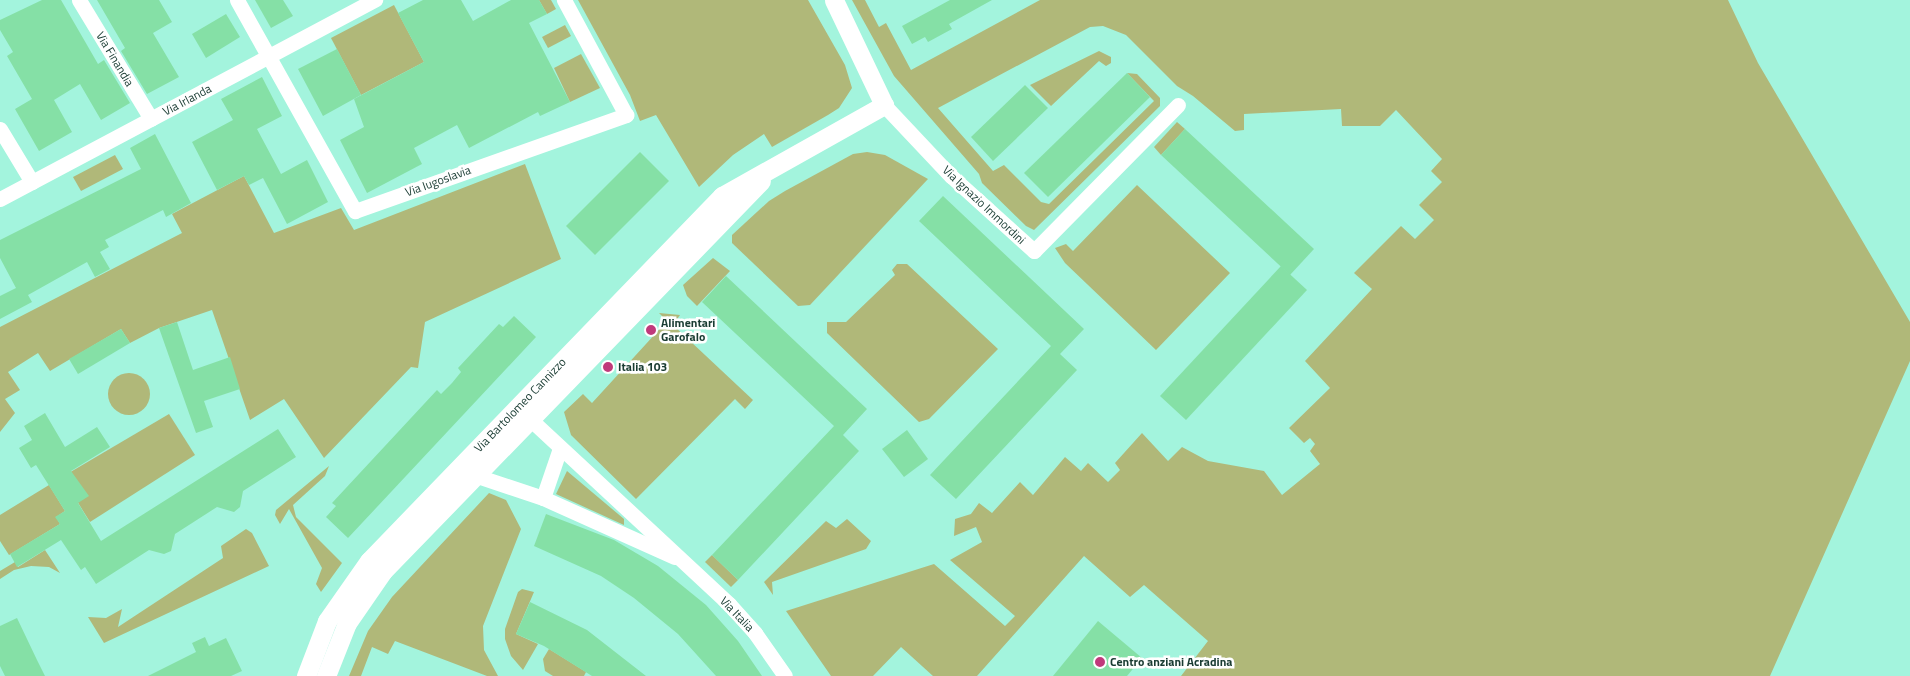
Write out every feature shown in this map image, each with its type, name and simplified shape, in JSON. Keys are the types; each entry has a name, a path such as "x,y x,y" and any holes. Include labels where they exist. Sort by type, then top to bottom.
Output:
{"street":[{"name":"Via Finandia","path":"79,0 152,119"},
{"name":"Via Iugoslavia","path":"237,0 271,55 355,211 626,115 564,0"},
{"name":"Via Irlanda","path":"0,199 375,0"},
{"path":"820,0 850,40"},
{"path":"834,0 850,40"},
{"name":"Via Ignazio Immordini","path":"850,40 884,105 952,176 1034,251 1178,105"},
{"name":"Via Bartolomeo Cannizzo","path":"306,676 327,621 369,561 722,196 884,105"},
{"path":"0,129 32,182"},
{"name":"Via Bartolomeo Cannizzo","path":"326,676 347,623 383,571 774,168"},
{"name":"Via Italia","path":"530,420 681,560 755,633 785,676"},
{"path":"543,498 560,448"},
{"path":"477,476 543,498 681,560"}],"green space":[{"path":"539,0 551,0 556,9 547,14"},
{"path":"578,0 808,0 845,65 852,88 839,108 772,147 764,134 733,155 699,187 656,115 640,121 630,95"},
{"path":"852,0 865,0 879,27 886,23 911,70 1040,0 1728,0 1758,63 1910,322 1910,361 1770,676 1181,676 1208,641 1144,585 1130,597 1084,556 977,676 933,676 901,647 873,676 831,676 786,611 934,564 1005,626 1015,616 950,560 982,542 976,527 954,536 955,519 971,514 979,503 992,513 1020,482 1033,495 1065,457 1081,471 1088,463 1108,482 1120,470 1115,463 1142,433 1168,461 1182,447 1208,461 1264,471 1282,495 1320,464 1310,451 1315,444 1310,438 1304,443 1289,428 1330,388 1305,361 1372,289 1354,273 1401,226 1415,239 1434,220 1419,205 1442,182 1431,171 1442,159 1396,110 1380,126 1342,126 1341,109 1244,114 1244,130 1235,131 1193,96 1177,86 1126,35 1103,26 1090,27 938,108 993,171 1004,165 1041,202 1049,204 1154,101 1127,73 1137,74 1160,98 1160,106 1034,230 1026,226 982,183 979,174 894,76"},
{"path":"394,5 424,62 361,95 331,38"},
{"path":"565,25 571,36 548,48 542,37"},
{"path":"1099,51 1111,57 1111,63 1106,66 1099,61 1051,106 1030,85"},
{"path":"581,54 600,88 570,102 554,68"},
{"path":"1177,122 1185,129 1161,155 1154,147"},
{"path":"867,152 885,155 928,179 810,305 798,306 732,243 732,235 769,201 785,191 853,154"},
{"path":"115,155 123,169 81,191 73,177"},
{"path":"525,164 561,259 425,322 418,368 411,367 324,458 284,399 250,420 212,310 159,328 130,343 121,329 50,371 38,353 8,372 20,390 5,399 15,413 0,432 0,327 182,233 172,214 244,176 274,233 341,208 354,230"},
{"path":"1137,185 1230,273 1156,350 1065,263 1055,248 1066,244 1073,251"},
{"path":"713,258 730,271 697,306 687,296 683,285"},
{"path":"897,264 907,264 998,349 929,419 919,422 827,333 827,322 846,322 895,275 892,270"},
{"path":"659,313 680,315 673,325 753,400 745,409 735,399 636,499 571,435 564,412 583,394 592,403 667,321"},
{"path":"133,373 141,376 147,382 150,394 147,406 141,412 125,415 117,412 111,406 108,390 111,382 117,376"},
{"path":"169,414 195,455 90,522 62,477"},
{"path":"329,466 325,476 293,505 296,517 342,563 321,592 316,584 322,568 289,509 280,524 275,515 276,510"},
{"path":"567,471 624,519 624,525 556,494"},
{"path":"49,485 65,511 56,517 60,524 9,555 0,541 0,515"},
{"path":"489,493 506,500 521,529 483,626 484,650 498,676 487,676 395,641 388,654 372,647 361,676 349,676 368,631 392,597"},
{"path":"847,519 871,541 866,549 772,582 773,595 764,582 826,521 836,528"},
{"path":"246,529 252,533 269,566 104,643 88,617 106,618 122,609 118,627 223,558 221,546"},
{"path":"45,550 60,573 49,567 31,566 14,570 0,579 0,571 15,562 18,567"},
{"path":"712,555 738,580 731,587 705,562"},
{"path":"522,589 534,592 516,634 538,644 523,670 511,656 505,639 505,629 518,592"},
{"path":"549,649 586,672 584,676 553,676 545,671 543,659"}],"building":[{"path":"42,0 61,0 98,64 104,60 130,103 101,120 80,84 54,100 72,132 39,151 15,109 32,99 7,56 13,52 0,30 0,20"},
{"path":"97,0 159,0 172,22 153,33 179,77 147,94 121,51 125,48"},
{"path":"255,0 283,0 293,16 271,28"},
{"path":"423,0 461,0 473,21 511,0 539,0 547,14 529,23 570,102 540,116 538,112 469,148 457,125 414,148 422,164 367,193 340,140 364,127 354,99 424,62 398,13"},
{"path":"950,0 992,0 949,24 952,29 928,42 925,37 912,44 902,26"},
{"path":"226,14 240,37 206,58 192,34"},
{"path":"337,49 361,95 323,116 298,69"},
{"path":"1127,73 1150,97 1048,197 1024,173"},
{"path":"262,77 282,116 257,129 281,174 307,160 328,202 287,224 263,178 249,185 244,176 217,190 192,142 233,120 221,99"},
{"path":"1025,85 1048,108 993,161 971,137"},
{"path":"1185,129 1314,249 1290,275 1161,155"},
{"path":"155,134 191,203 166,217 163,210 105,240 109,247 100,252 110,269 95,277 87,262 28,295 32,302 0,319 0,296 16,288 0,258 0,240 141,169 130,148"},
{"path":"640,152 669,181 595,255 566,226"},
{"path":"943,196 1084,329 1060,354 1077,370 956,499 930,475 1051,346 919,221"},
{"path":"1281,266 1307,290 1186,420 1160,396"},
{"path":"726,276 867,409 843,435 859,451 738,580 712,555 834,426 702,302"},
{"path":"514,316 536,337 348,538 326,517 336,506 332,503 437,390 441,394 452,383 461,372 458,368 499,324 503,327"},
{"path":"177,322 193,370 230,357 240,389 204,401 213,427 196,433 159,328"},
{"path":"121,329 130,343 78,374 69,359"},
{"path":"45,413 65,447 97,427 110,447 71,471 89,496 78,503 101,541 278,429 296,457 243,491 240,507 234,512 217,507 175,534 171,551 164,554 149,550 96,584 85,567 81,570 61,540 17,567 10,554 60,524 55,517 65,511 36,465 31,468 19,448 32,440 24,426"},
{"path":"907,430 928,459 904,477 882,449"},
{"path":"546,514 614,540 658,566 706,605 738,641 762,676 716,676 678,634 634,598 601,576 534,546"},
{"path":"530,602 587,630 646,676 592,676 544,646 516,634"},
{"path":"17,618 45,676 5,676 0,666 0,626"},
{"path":"1098,621 1142,658 1127,676 1053,676"},
{"path":"205,637 209,646 226,638 242,671 231,676 148,676 196,652 192,643"}],"place":[{"name":"Alimentari Garofalo","path":"651,330"},
{"name":"Italia 103","path":"608,367"},
{"name":"Centro anziani Acradina","path":"1100,662"}]}
